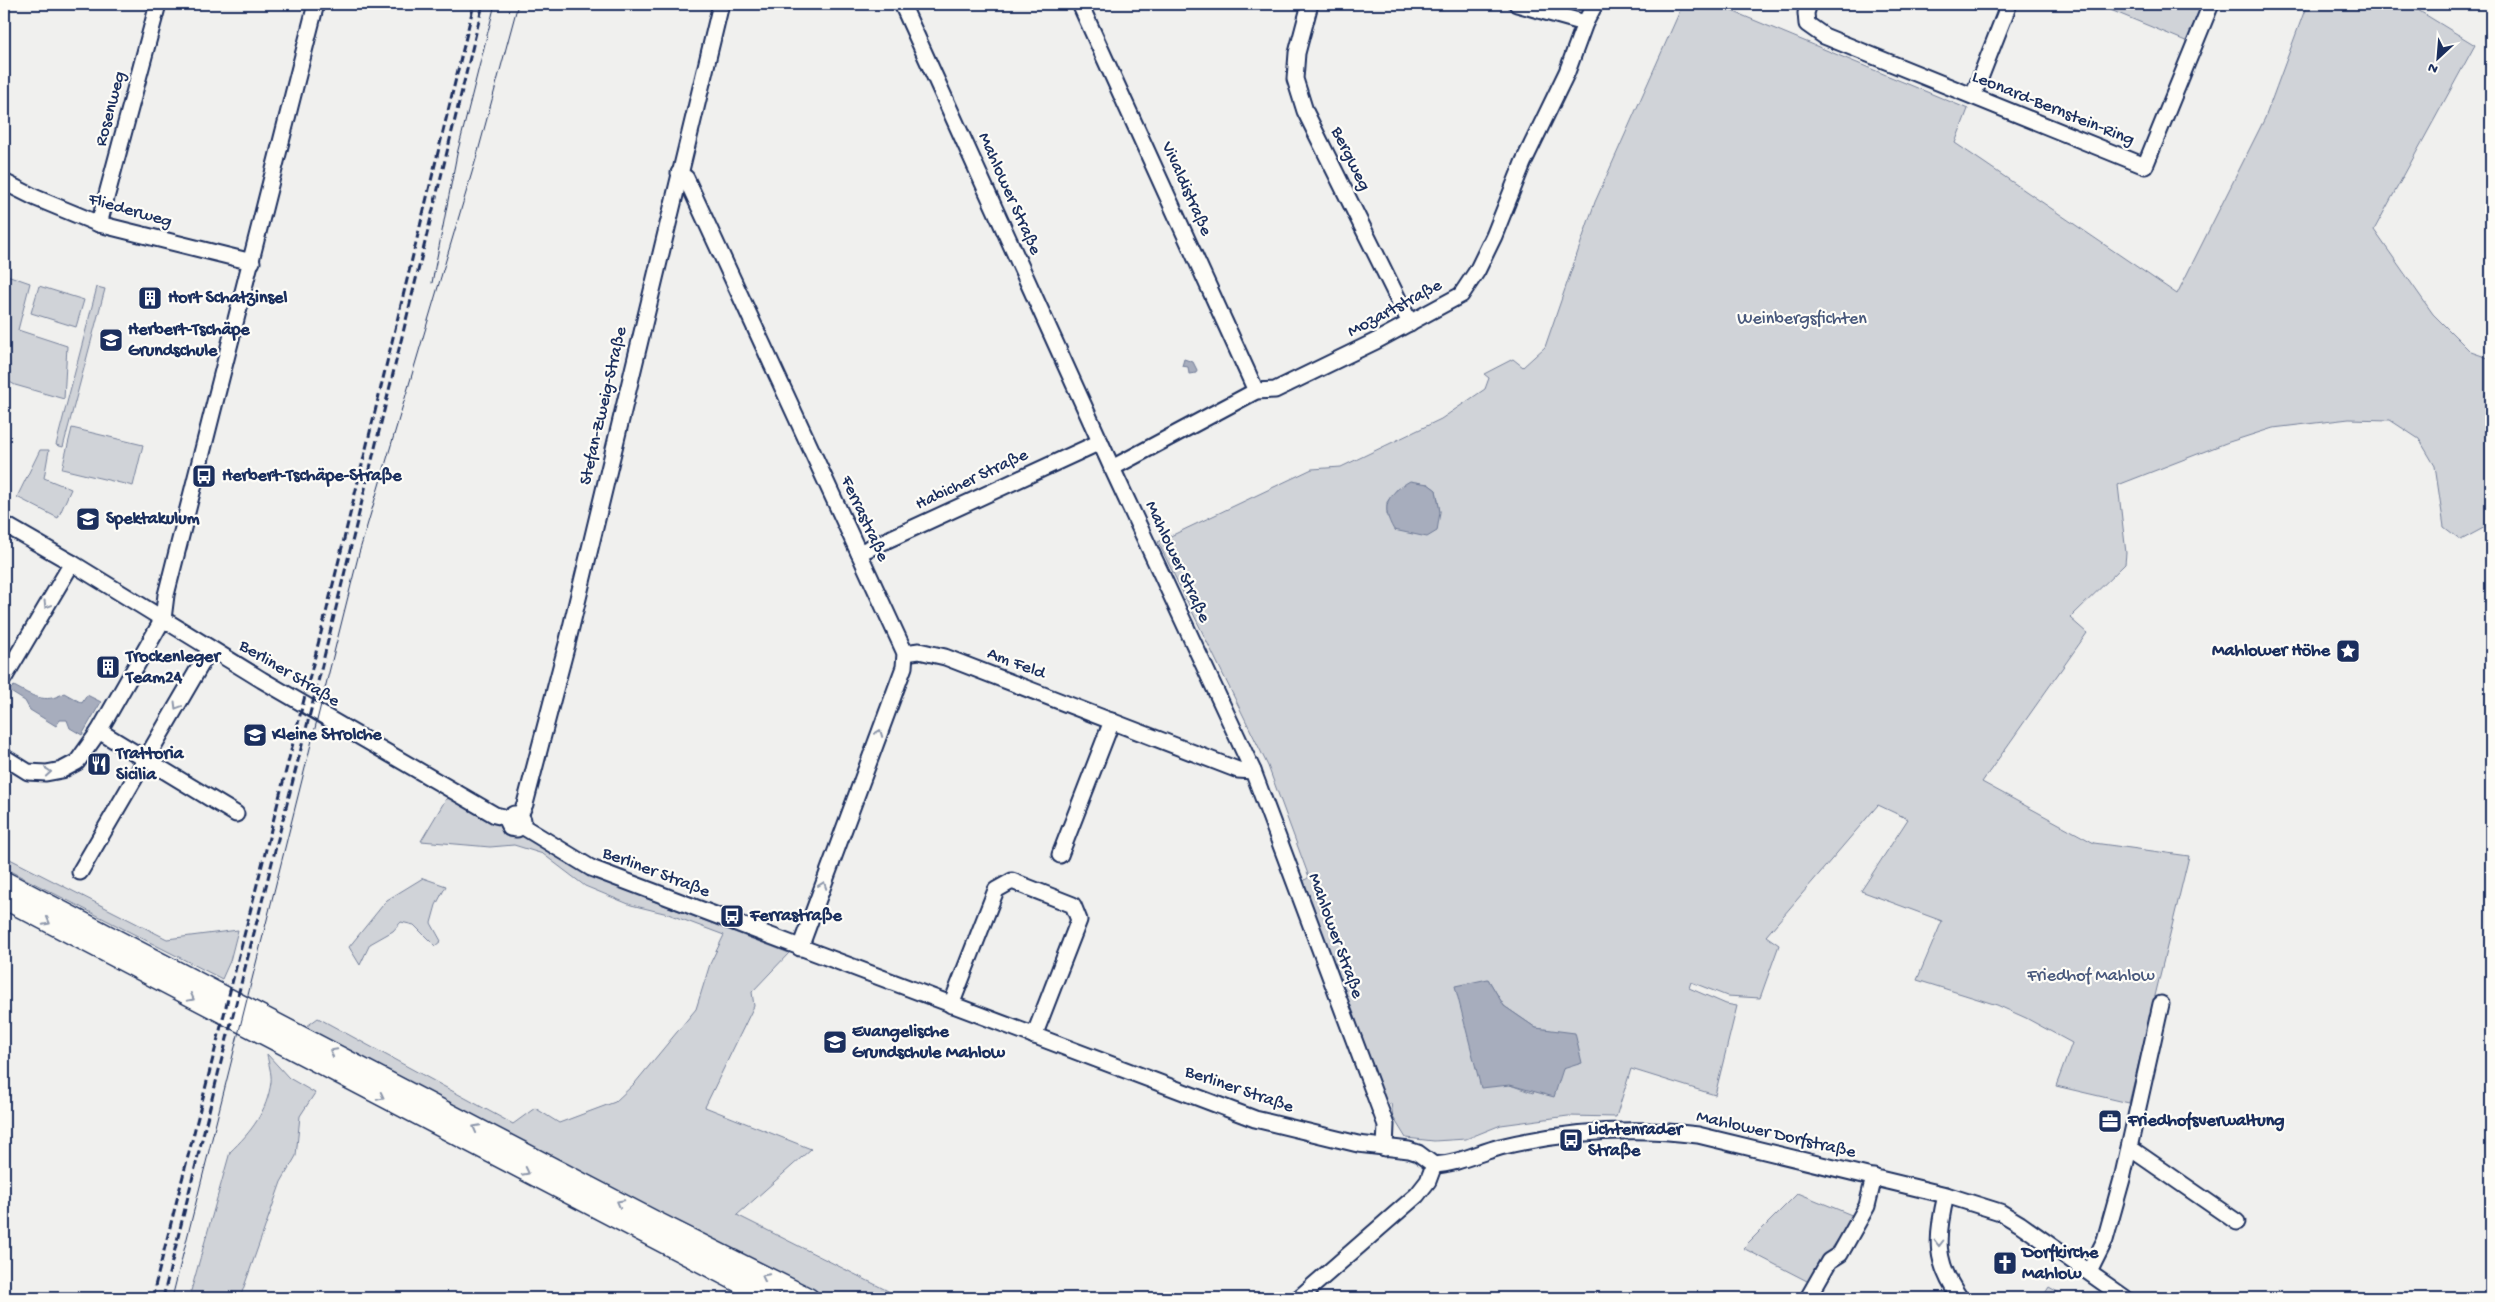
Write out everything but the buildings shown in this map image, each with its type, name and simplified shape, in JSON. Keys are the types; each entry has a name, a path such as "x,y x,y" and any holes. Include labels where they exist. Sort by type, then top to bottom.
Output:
{"main road":[{"path":"4,881 653,1220 809,1298"},
{"path":"4,899 769,1298"}],"street":[{"name":"Rosenweg","path":"100,224 158,4"},
{"path":"4,757 28,772 46,773 62,770 77,762 99,730 163,619 166,596 316,4"},
{"name":"Stefan-Zweig-Straße","path":"517,819 525,804 569,635 721,4"},
{"name":"Mahlower Straße","path":"902,4 1100,442 1253,772 1386,1125 1385,1148"},
{"name":"Vivaldistraße","path":"1080,4 1256,391"},
{"name":"Bergweg","path":"1310,4 1297,52 1295,79 1305,111 1410,322"},
{"path":"1517,4 1585,23"},
{"name":"Mozartstraße","path":"1112,468 1256,391 1275,390 1461,295 1477,271 1494,236 1523,163 1567,72 1585,23 1595,4"},
{"name":"Leonard-Bernstein-Ring","path":"1809,4 1806,13 1807,24 1815,31 2145,166 2210,4"},
{"path":"1973,96 2009,4"},
{"name":"Ferrastraße","path":"679,173 686,178 859,553 904,660"},
{"name":"Fliederweg","path":"4,182 36,198 100,224 252,262"},
{"name":"Habicher Straße","path":"859,553 1100,442"},
{"name":"Berliner Straße","path":"4,524 72,563 210,649 495,815 517,819 591,868 1255,1119 1358,1144 1418,1153 1434,1165"},
{"path":"4,677 72,563"},
{"path":"80,872 210,649"},
{"name":"Am Feld","path":"904,660 919,651 945,657 1238,770 1253,772"},
{"path":"800,948 904,660"},
{"path":"1060,855 1112,721"},
{"path":"99,730 236,814"},
{"path":"951,1005 996,890 1012,881 1073,905 1079,920 1034,1036"},
{"path":"2088,1272 2106,1240 2130,1148 2161,1004"},
{"name":"Mahlower Dorfstraße","path":"1434,1165 1445,1165 1499,1148 1568,1134 1616,1130 1657,1130 1706,1137 1946,1195 2000,1212 2125,1298"},
{"path":"2130,1148 2237,1222"},
{"path":"1299,1298 1417,1195 1428,1181 1434,1165"},
{"name":"Mahlower Dorfstraße","path":"1808,1298 1829,1261 1840,1254 1867,1206 1874,1177"},
{"path":"1946,1195 1938,1241 1940,1259 1960,1298"}],"green space":[{"path":"1683,4 1715,4 1968,109 1955,143 2177,294 2265,118 2307,4 2408,4 2475,45 2374,230 2433,314 2471,352 2491,359 2491,524 2461,540 2444,527 2435,466 2419,439 2390,420 2349,419 2273,428 2226,443 2118,485 2126,553 2125,564 2070,618 2087,633 1982,782 2094,843 2189,856 2129,1103 2056,1086 2072,1043 2026,1018 1997,1005 1917,980 1942,921 1861,891 1908,819 1878,805 1766,936 1779,945 1760,998 1727,996 1691,982 1689,988 1726,1004 1737,1006 1715,1095 1631,1069 1616,1117 1568,1116 1501,1125 1466,1139 1434,1141 1406,1138 1393,1117 1391,1103 1386,1106 1301,883 1309,877 1268,766 1158,542 1312,469 1341,467 1441,419 1485,389 1489,378 1484,374 1513,359 1523,367 1545,347 1595,202","holes":["1428,484 1436,490 1440,512 1387,517 1387,502 1398,488","1488,979 1504,1006 1536,1028 1575,1034 1533,1093 1510,1085"]},
{"path":"2096,4 2190,4 2201,9 2188,42"},
{"path":"4,274 30,283 18,330 67,346 64,399 15,385 4,379"},
{"path":"39,286 84,300 76,327 31,313"},
{"path":"97,287 105,289 63,447 56,445"},
{"path":"72,428 143,445 133,486 62,469"},
{"path":"40,450 49,450 44,478 71,489 58,518 17,497"},
{"path":"453,798 503,827 510,835 523,835 583,871 653,901 789,953 752,992 754,1006 705,1107 811,1149 737,1215 898,1296 897,1298 826,1298 303,1029 318,1018 513,1124 535,1108 559,1123 615,1102 635,1083 696,1009 710,964 724,935 668,914 631,905 585,886 543,854 514,845 490,847 421,841 446,799"},
{"path":"4,856 167,939 238,930 230,961 222,979 4,868"},
{"path":"423,878 446,886 436,905 431,923 441,941 435,946 414,925 401,922 393,931 370,944 360,965 349,947 387,900"},
{"path":"267,1054 289,1078 315,1093 300,1116 296,1156 281,1182 240,1298 189,1298 230,1152 257,1121 266,1103 271,1079"},
{"path":"1798,1193 1854,1216 1809,1282 1743,1248"},
{"path":"2049,1287 2068,1298 2042,1298"}],"water":[{"path":"1184,359 1193,362 1197,370 1196,373 1189,374 1188,367 1182,366"},
{"path":"1410,481 1428,484 1436,490 1440,512 1437,531 1427,537 1394,530 1387,514 1388,501 1391,496"},
{"path":"14,686 38,697 51,698 64,693 82,703 87,695 101,702 82,735 70,728 67,720 60,720 56,726 30,710 25,701 9,691"},
{"path":"1488,979 1504,1006 1536,1028 1575,1033 1582,1063 1563,1069 1554,1097 1510,1085 1481,1088 1455,986"}],"tram line":[{"path":"432,283 457,154 495,4"},
{"path":"172,1298 359,553 476,159 518,4"}],"railway":[{"path":"152,1298 327,609 474,4"},
{"path":"163,1298 316,690 483,4"}],"place":[{"name":"Hort Schatzinsel","path":"150,298"},
{"name":"Herbert-Tschäpe Grundschule","path":"111,340"},
{"name":"Herbert-Tschäpe-Straße","path":"204,476"},
{"name":"Spektakulum","path":"88,519"},
{"name":"Mahlower Höhe","path":"2348,651"},
{"name":"Trockenleger Team24","path":"108,667"},
{"name":"Kleine Strolche","path":"255,735"},
{"name":"Trattoria Sicilia","path":"99,764"},
{"name":"Ferrastraße","path":"732,916"},
{"name":"Evangelische Grundschule Mahlow","path":"835,1042"},
{"name":"Friedhofsverwaltung","path":"2110,1121"},
{"name":"Lichtenrader Straße","path":"1571,1140"},
{"name":"Dorfkirche Mahlow","path":"2005,1263"}],"park label":[{"name":"Weinbergsfichten","path":"1802,319"},
{"name":"Friedhof Mahlow","path":"2091,976"}]}
